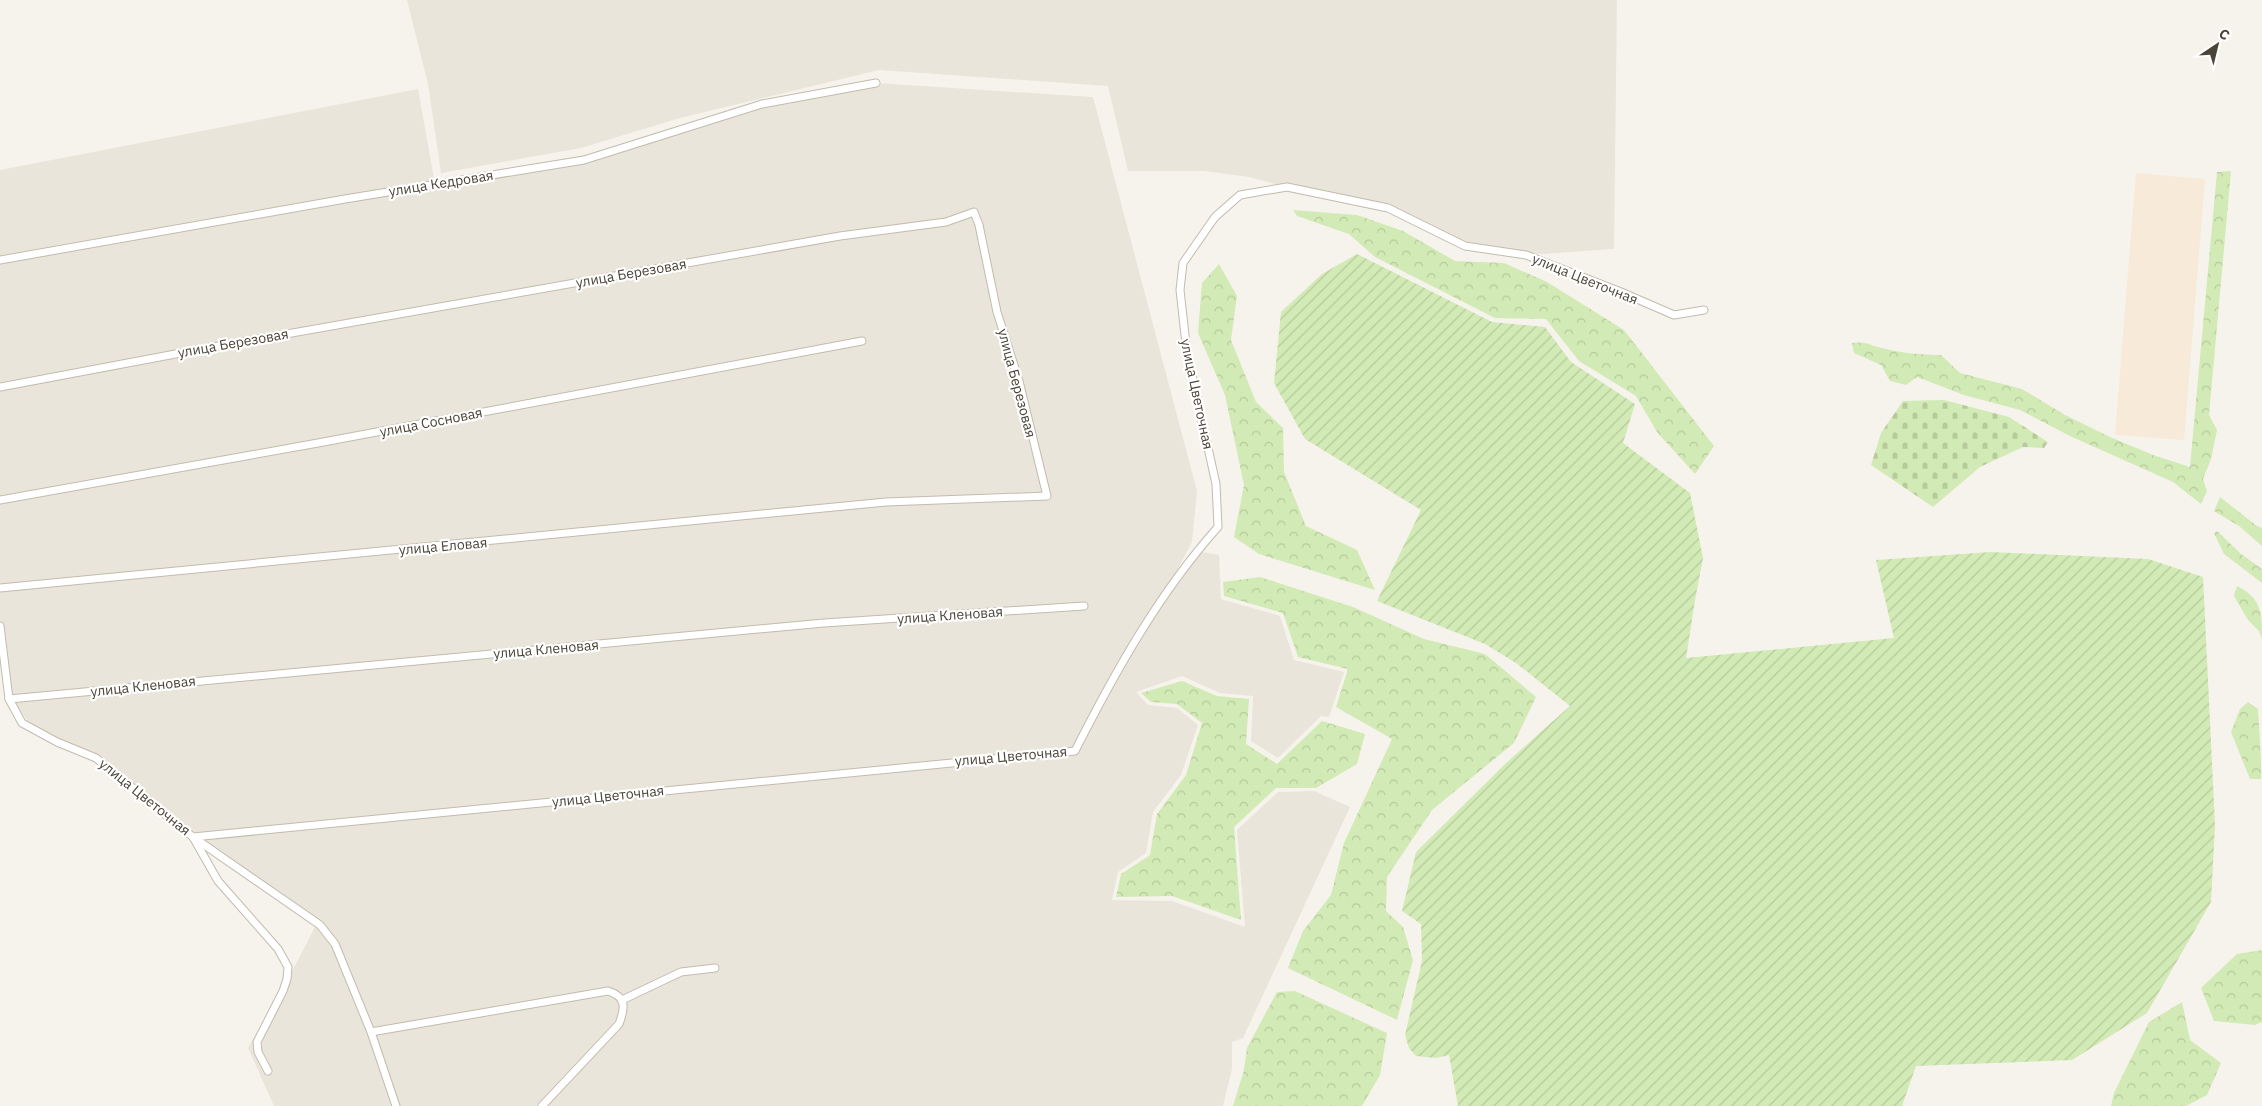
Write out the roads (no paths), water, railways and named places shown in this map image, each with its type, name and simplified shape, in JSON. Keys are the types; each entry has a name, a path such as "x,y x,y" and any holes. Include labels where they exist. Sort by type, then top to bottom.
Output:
{"street":[{"name":"улица Кедровая","path":"0,260 584,160 762,104 876,83"},
{"name":"улица Цветочная","path":"9,700 22,723 57,742 96,758 193,837 1075,751 1106,689 1165,596 1197,551 1218,527 1216,484 1187,353 1180,290 1183,263 1215,216 1240,195 1287,187 1388,208 1465,246 1526,255 1622,292 1674,315 1704,310"},
{"name":"улица Березовая","path":"0,387 202,349 840,236 946,222 974,212 979,225 997,312 1019,382 1047,496"},
{"name":"улица Сосновая","path":"0,500 318,443 862,341"},
{"name":"улица Еловая","path":"0,588 886,502 1047,496"},
{"name":"улица Кленовая","path":"9,700 824,623 1084,606"},
{"path":"0,626 9,700"},
{"path":"193,837 320,925 329,934 336,944 371,1032 396,1106"},
{"path":"193,837 218,881 278,949 288,966 287,978 282,991 257,1042 258,1052 268,1072"},
{"path":"622,1000 682,972 715,968"},
{"path":"371,1032 608,992 616,994 622,1000 624,1012 619,1024 542,1106"}]}
